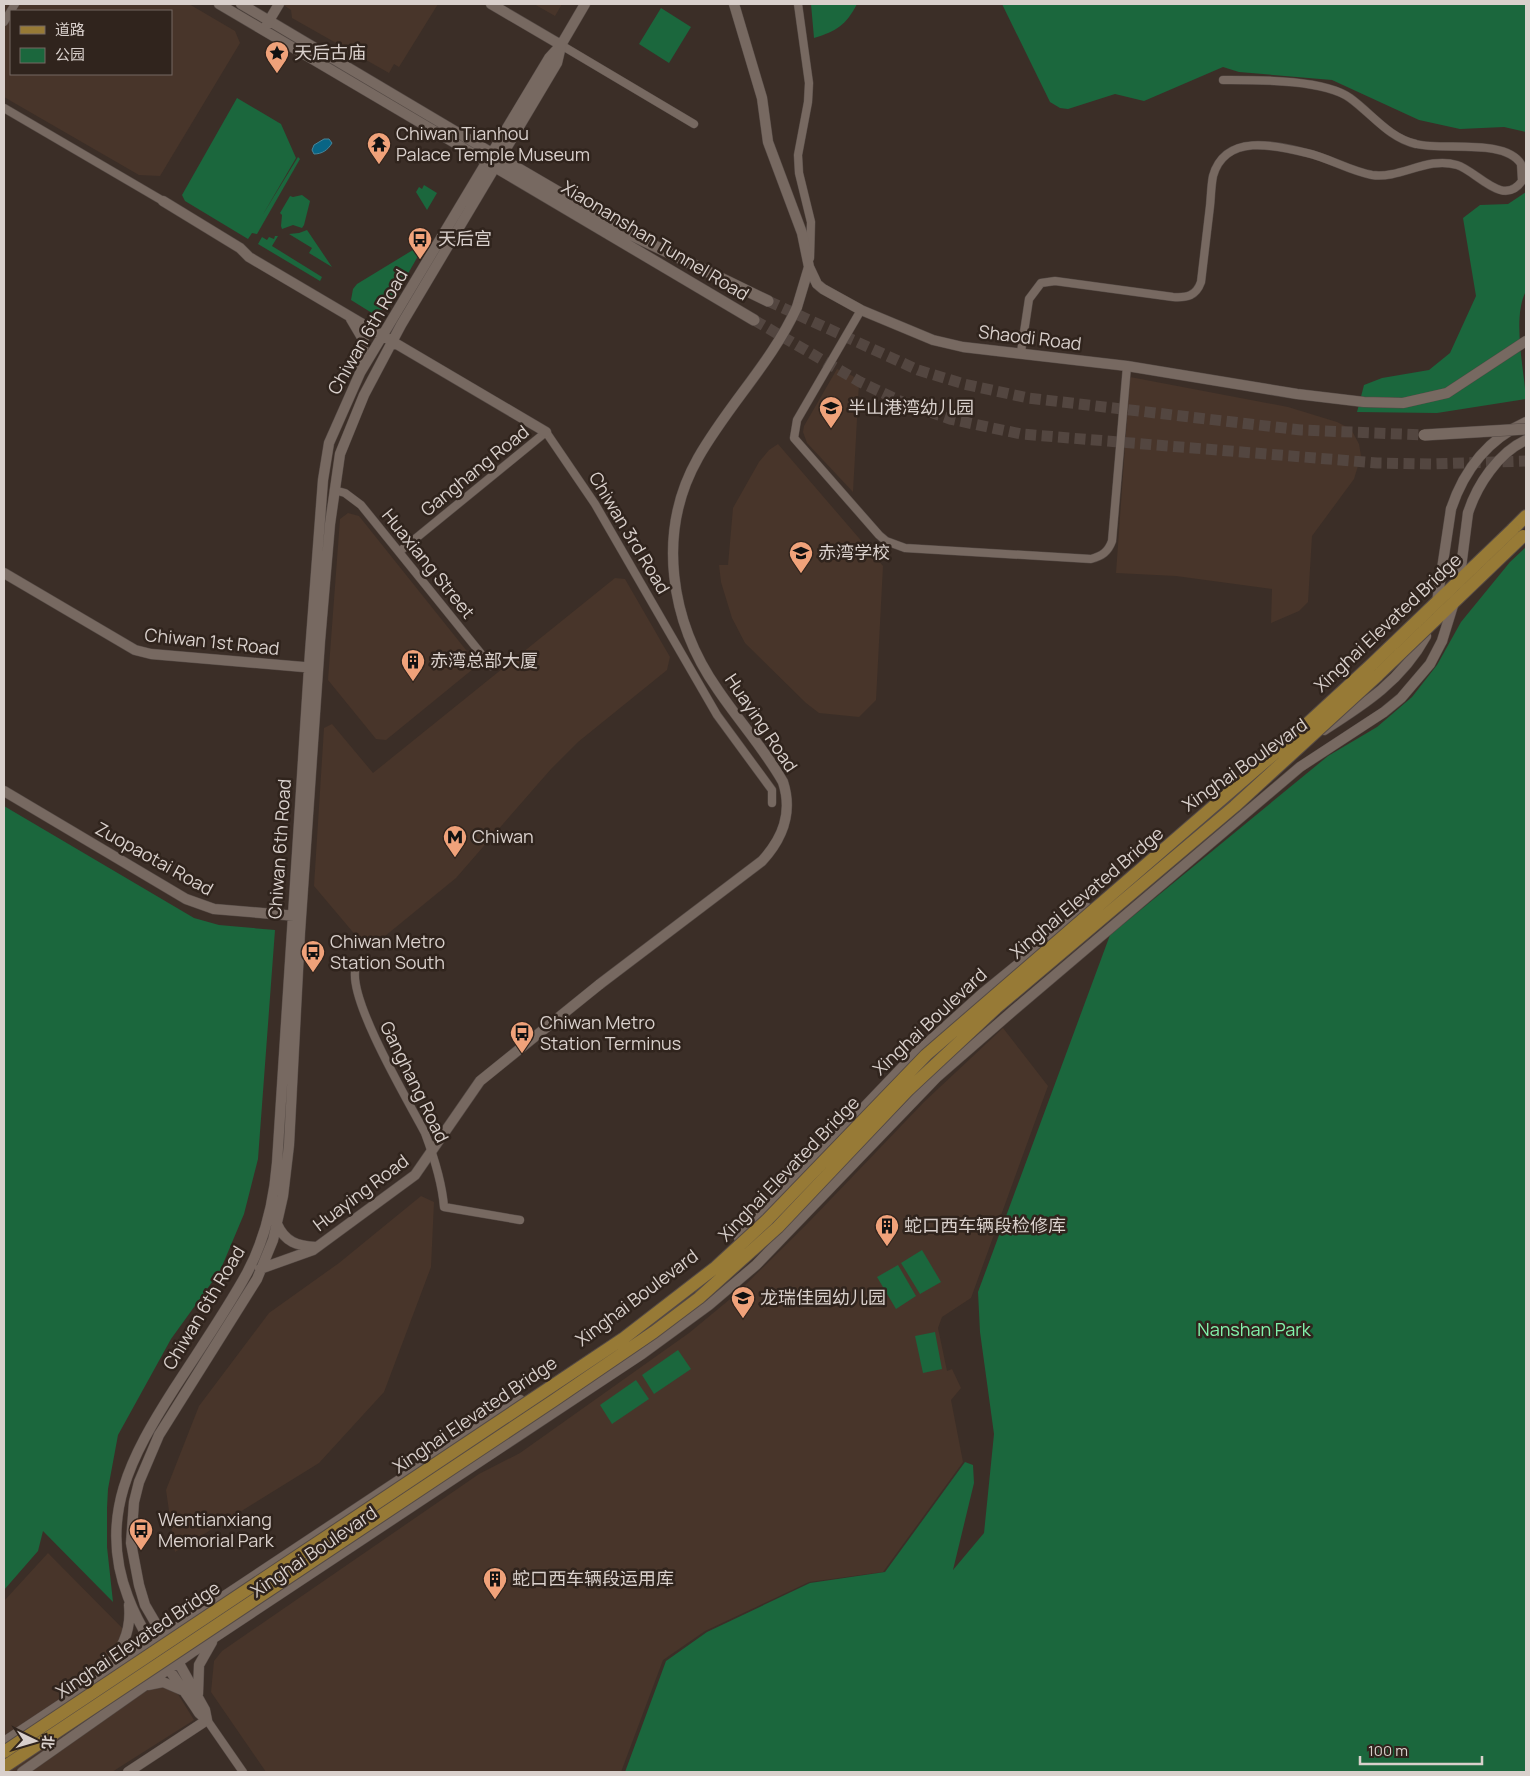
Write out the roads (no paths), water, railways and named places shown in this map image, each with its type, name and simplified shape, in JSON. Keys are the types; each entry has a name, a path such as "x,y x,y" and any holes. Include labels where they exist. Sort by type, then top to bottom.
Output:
{"main road":[{"name":"Xiaonanshan Tunnel Road","path":"494,160 632,235 768,301"},
{"name":"Xiaonanshan Tunnel Road","path":"494,160 754,320"},
{"path":"1424,435 1526,429"},
{"name":"Xinghai Elevated Bridge","path":"4,1752 624,1338 692,1287 767,1220 926,1055 1282,747 1526,516"},
{"name":"Xinghai Elevated Bridge","path":"4,1767 553,1400 668,1322 699,1298 778,1227 907,1091 996,1008 1235,806 1378,675 1526,533"}],"street":[{"path":"220,4 494,160"},
{"path":"241,4 494,160"},
{"path":"264,30 279,4"},
{"path":"491,4 694,124"},
{"name":"Chiwan 6th Road","path":"174,1665 152,1644 140,1624 128,1597 117,1552 116,1527 119,1500 127,1472 151,1425 247,1273 264,1229 276,1176 314,668 326,456 332,434 360,372 388,335 494,160 557,63 561,45 585,4"},
{"name":"Shaodi Road","path":"734,4 762,98 768,142 802,234 809,267 817,284 823,289 861,310 933,340 963,346 1127,366 1328,399 1395,403 1433,398 1447,393 1526,341"},
{"name":"Huaying Road","path":"247,1273 317,1247 415,1175 480,1081 600,984 762,861 779,840 786,820 787,795 783,782 717,688 689,638 679,608 674,583 672,556 677,511 697,459 724,418 770,357 797,307 809,267 811,222 799,173 798,155 808,102 809,83 798,4"},
{"path":"1021,352 1029,298 1036,286 1041,283 1055,281 1173,297 1189,296 1194,293 1201,282 1213,177 1225,155 1242,147 1256,144 1309,154 1373,175 1392,174 1442,162 1462,167 1486,184 1500,190 1515,188 1522,181 1521,164 1510,152 1497,149 1433,147 1409,142 1392,132 1350,98 1335,90 1309,85 1224,80"},
{"path":"4,108 163,201"},
{"name":"Chiwan 3rd Road","path":"163,201 240,248 249,256 345,313 388,335"},
{"name":"Chiwan 3rd Road","path":"240,248 253,252 546,432 595,504 717,715 772,790 772,803"},
{"path":"861,310 801,412 794,427 794,438 803,451 879,535 886,541 905,548 1091,559 1099,557 1106,552 1112,542 1127,366"},
{"path":"345,313 359,330 364,341 364,357 360,372"},
{"name":"Chiwan 6th Road","path":"314,668 334,490 340,454 350,425 388,335"},
{"name":"Xinghai Boulevard","path":"4,1742 621,1333 690,1281 734,1243 792,1185 868,1102 950,1022 1218,802 1284,755 1380,693 1405,669 1426,636 1441,586 1451,509 1466,474 1476,460 1501,436 1526,422"},
{"name":"Ganghang Road","path":"399,552 546,432"},
{"name":"Xinghai Boulevard","path":"22,1772 144,1685 642,1354 709,1305 756,1265 937,1077 1300,767 1384,712 1401,698 1430,664 1442,641 1458,590 1468,513 1472,502 1488,474 1499,461 1526,440"},
{"name":"Huaxiang Street","path":"334,490 345,493 361,505 491,666"},
{"name":"Chiwan 1st Road","path":"4,573 135,650 151,654 314,668"},
{"name":"Zuopaotai Road","path":"4,791 186,899 214,909 296,916"},
{"name":"Chiwan 6th Road","path":"174,1665 163,1636 145,1605 135,1566 131,1524 138,1489 158,1435 243,1304 262,1268 277,1224 289,1146 296,916"},
{"name":"Ganghang Road","path":"355,972 354,982 368,1021 432,1153 443,1194 444,1207 520,1220"},
{"path":"277,1224 283,1236 289,1241 300,1246 317,1247"},
{"path":"96,1682 116,1657 127,1636 130,1625 128,1597"},
{"path":"199,1700 197,1684 199,1665 218,1636"},
{"path":"174,1665 185,1691 199,1714 207,1720 243,1772"},
{"path":"174,1665 199,1700 205,1710 207,1720"},
{"path":"144,1685 163,1682 185,1691"},
{"path":"128,1772 207,1720"}],"water":[{"path":"324,139 329,139 332,143 329,148 314,154 312,150 314,145"}],"tunnel":[{"path":"768,301 918,370 964,384 1028,398 1301,430 1424,435"},
{"path":"754,320 860,382 902,402 950,419 1021,434 1377,463 1432,464 1526,461"}],"place":[{"name":"天后古庙","path":"277,74"},
{"name":"Chiwan Tianhou Palace Temple Museum","path":"379,165"},
{"name":"天后宫","path":"420,260"},
{"name":"半山港湾幼儿园","path":"831,429"},
{"name":"赤湾学校","path":"801,574"},
{"name":"赤湾总部大厦","path":"413,682"},
{"name":"Chiwan","path":"455,858"},
{"name":"Chiwan Metro Station South","path":"313,973"},
{"name":"Chiwan Metro Station Terminus","path":"522,1054"},
{"name":"蛇口西车辆段检修库","path":"887,1247"},
{"name":"龙瑞佳园幼儿园","path":"743,1319"},
{"name":"Wentianxiang Memorial Park","path":"141,1551"},
{"name":"蛇口西车辆段运用库","path":"495,1600"}],"park label":[{"name":"Nanshan Park","path":"1254,1330"}]}
